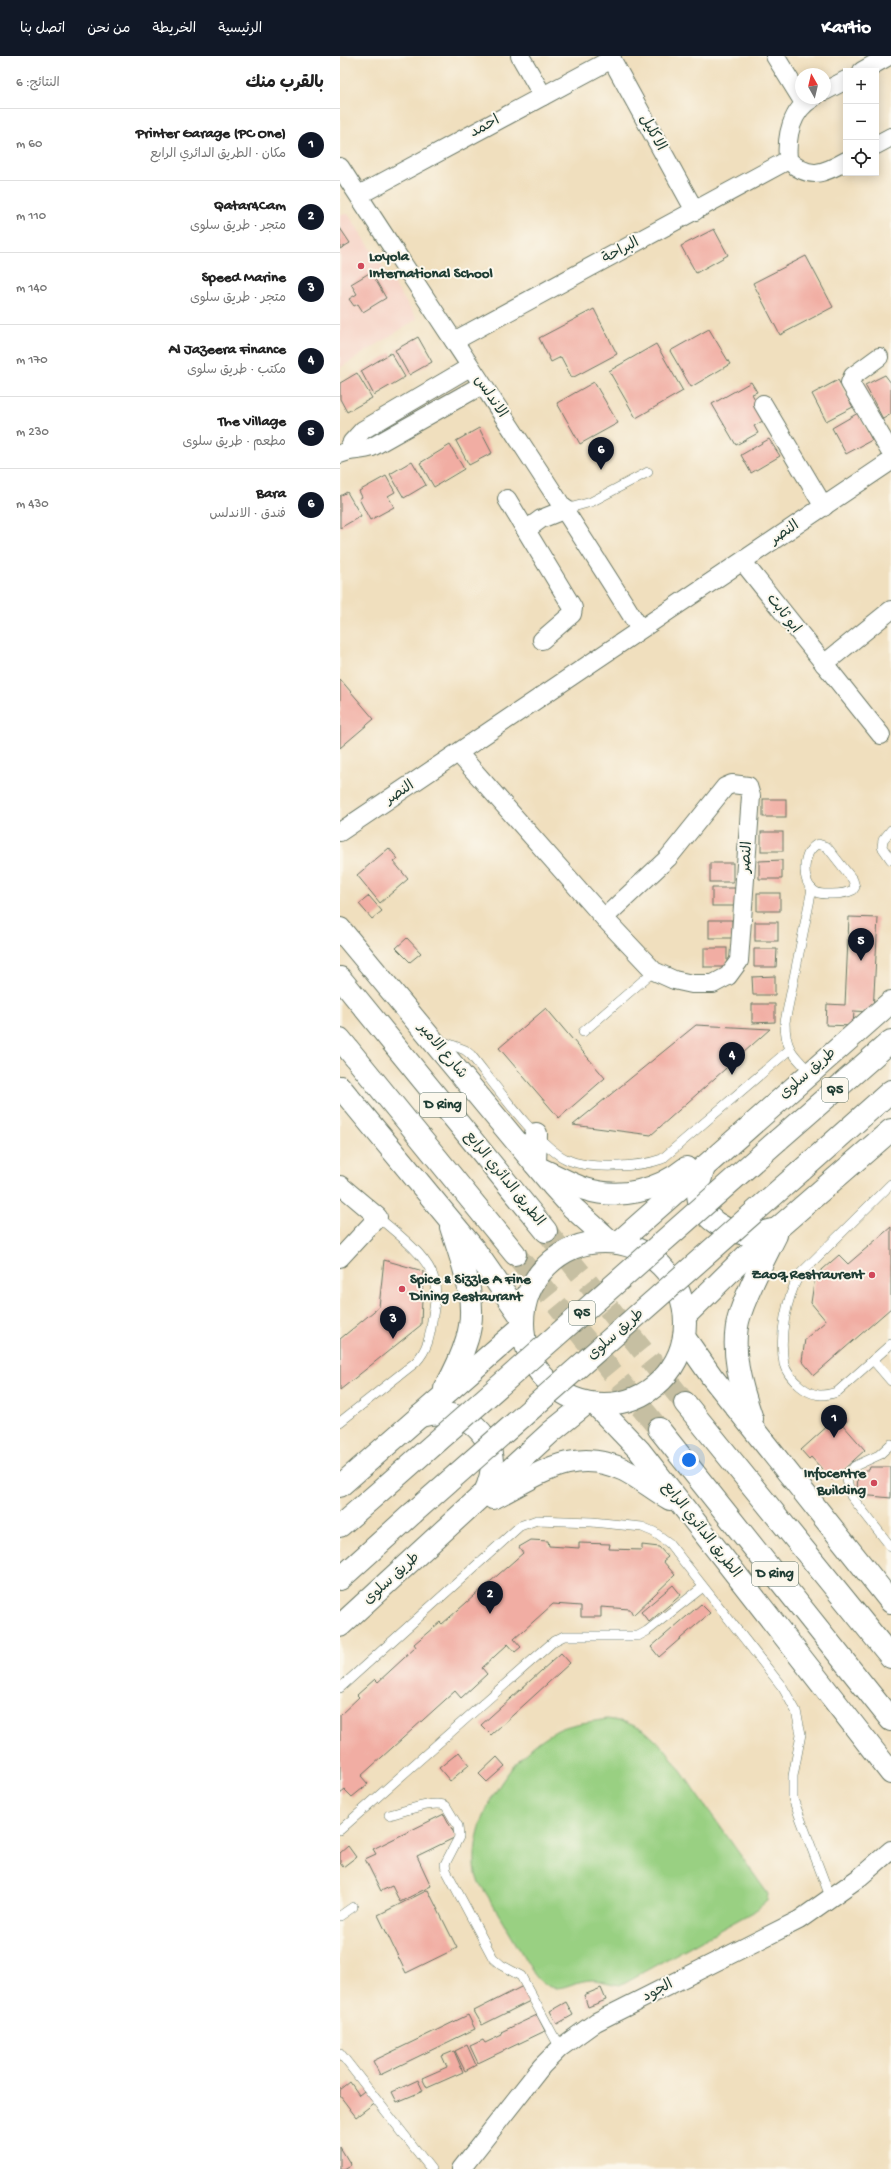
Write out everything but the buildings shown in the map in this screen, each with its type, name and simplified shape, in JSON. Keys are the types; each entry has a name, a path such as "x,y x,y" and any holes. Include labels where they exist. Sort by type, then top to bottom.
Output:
{"main road":[{"name":"شارع الامير","path":"340,929 536,1166 572,1207 615,1242"},
{"name":"الطريق الدائري الرابع","path":"340,978 546,1231"},
{"name":"طريق سلوى","path":"615,1242 704,1167 891,1002"},
{"name":"D Ring","path":"340,1039 516,1254"},
{"name":"طريق سلوى","path":"340,1526 891,1041"},
{"path":"340,1087 498,1280 522,1322 526,1346 534,1364 546,1381 572,1398 591,1404 626,1402 653,1388 664,1378 674,1366 685,1327 741,1261 891,1130"},
{"name":"طريق سلوى","path":"340,1579 891,1091"},
{"path":"536,1134 536,1166 595,1192 623,1193 647,1189 674,1178 738,1125 755,1121"},
{"path":"704,1167 698,1194 704,1213 713,1222 725,1228 751,1234 779,1228"},
{"path":"442,1396 468,1338 471,1314 467,1278 447,1216"},
{"path":"758,1435 740,1380 737,1346 738,1327 746,1299 779,1228"},
{"path":"340,1486 420,1416 522,1322 529,1290 545,1266 569,1249 590,1243 615,1242 639,1249 657,1261 671,1277 681,1296 685,1327 712,1377 891,1602"},
{"name":"D Ring","path":"685,1402 891,1657"},
{"name":"الطريق الدائري الرابع","path":"591,1404 639,1450 890,1774"},
{"name":"طريق سلوى","path":"340,1626 476,1503 551,1432 591,1404"},
{"path":"420,1416 433,1413 447,1413 460,1416 472,1423 481,1432 488,1444 492,1464 490,1483 476,1503"},
{"name":"الطريق الدائري الرابع","path":"659,1429 891,1720"},
{"path":"476,1503 543,1470 563,1464 585,1462 607,1464 624,1470 683,1507"}],"street":[{"path":"520,56 543,96"},
{"path":"775,56 795,83"},
{"path":"867,68 889,56"},
{"name":"احمد","path":"359,195 543,96 611,57"},
{"name":"الاكليل","path":"611,57 695,211"},
{"path":"831,88 843,82"},
{"path":"805,104 791,125 787,142 788,160 798,168 809,173 822,173 843,163"},
{"path":"879,143 891,136"},
{"name":"البراحة","path":"454,341 788,160"},
{"name":"الاندلس","path":"342,172 359,195 470,367 566,509 640,629"},
{"path":"879,357 853,376 850,383 891,452"},
{"path":"344,452 363,430 470,367"},
{"path":"344,452 364,450 372,447 482,385"},
{"path":"411,402 422,420"},
{"path":"763,404 824,506"},
{"name":"النصر","path":"340,832 459,754 640,629 743,562 891,461"},
{"path":"507,499 572,608 572,614 542,640"},
{"path":"526,530 541,519 566,509"},
{"name":"ابو ثابت","path":"743,562 881,735"},
{"path":"824,664 891,610"},
{"name":"النصر","path":"459,754 604,918 654,971 680,981 712,984 728,976 739,961 751,796 748,786 732,784 725,786 668,858 604,918"},
{"path":"340,1185 378,1217 340,1258"},
{"name":"الجود","path":"461,2169 542,2066 560,2048 596,2022 799,1920 831,1899 891,1851"}],"lane":[{"path":"566,509 592,502 648,472"},
{"path":"891,830 883,840 882,847 891,860"},
{"path":"810,1072 789,1050 785,1037 785,1022 812,889 808,882 805,862 813,846 823,844 853,880 855,887 850,892 838,894 823,894 812,889"},
{"path":"583,1032 654,971"},
{"path":"430,1036 465,1050 471,1055 536,1134 554,1152 567,1160 615,1167 650,1163 672,1152 789,1050"},
{"path":"891,1184 800,1275 792,1289 789,1300 783,1338 784,1364 788,1372 806,1391 818,1396 837,1392 891,1344"},
{"path":"340,1422 424,1353 431,1329 435,1300 435,1282 431,1270 424,1259 378,1217"},
{"path":"874,1360 891,1380"},
{"path":"891,1444 878,1455 855,1466 847,1480 851,1496 891,1547"},
{"path":"340,1688 520,1526 537,1520 592,1522 642,1527 654,1532 669,1543 783,1688 796,1711 801,1734 792,1776 793,1799 831,1899"},
{"path":"340,1830 554,1641 564,1636 638,1636 647,1631 703,1587"},
{"path":"389,1815 432,1804 442,1804 446,1806 460,1832 446,1864 446,1870 493,1958 501,1965 521,1976 560,2048"},
{"path":"340,1916 354,1907"},
{"path":"340,2053 431,2169"}],"shaded area":[{"name":"Loyola International School","path":"340,214 348,214 417,319 340,368"}],"green space":[{"path":"607,1719 625,1722 644,1730 666,1750 768,1894 767,1901 756,1910 620,1985 595,1980 563,1987 549,1987 534,1974 478,1880 476,1874 475,1853 479,1832 486,1811 497,1790 525,1753 542,1739 560,1729 577,1724"}],"tunnel":[{"path":"546,1231 685,1403"},
{"path":"515,1254 659,1429"}],"place":[{"name":"Loyola International School","path":"361,266"},
{"name":"Bara","path":"601,470"},
{"name":"The Village","path":"861,961"},
{"name":"Al Jazeera Finance","path":"732,1075"},
{"name":"Zaoq Restraurent","path":"872,1275"},
{"name":"Spice & Sizzle A Fine Dining Restaurant","path":"402,1289"},
{"name":"Speed Marine","path":"393,1339"},
{"name":"Printer Garage (PC One)","path":"834,1438"},
{"name":"Infocentre Building","path":"874,1483"},
{"name":"Qatar4Cam","path":"490,1614"}]}
